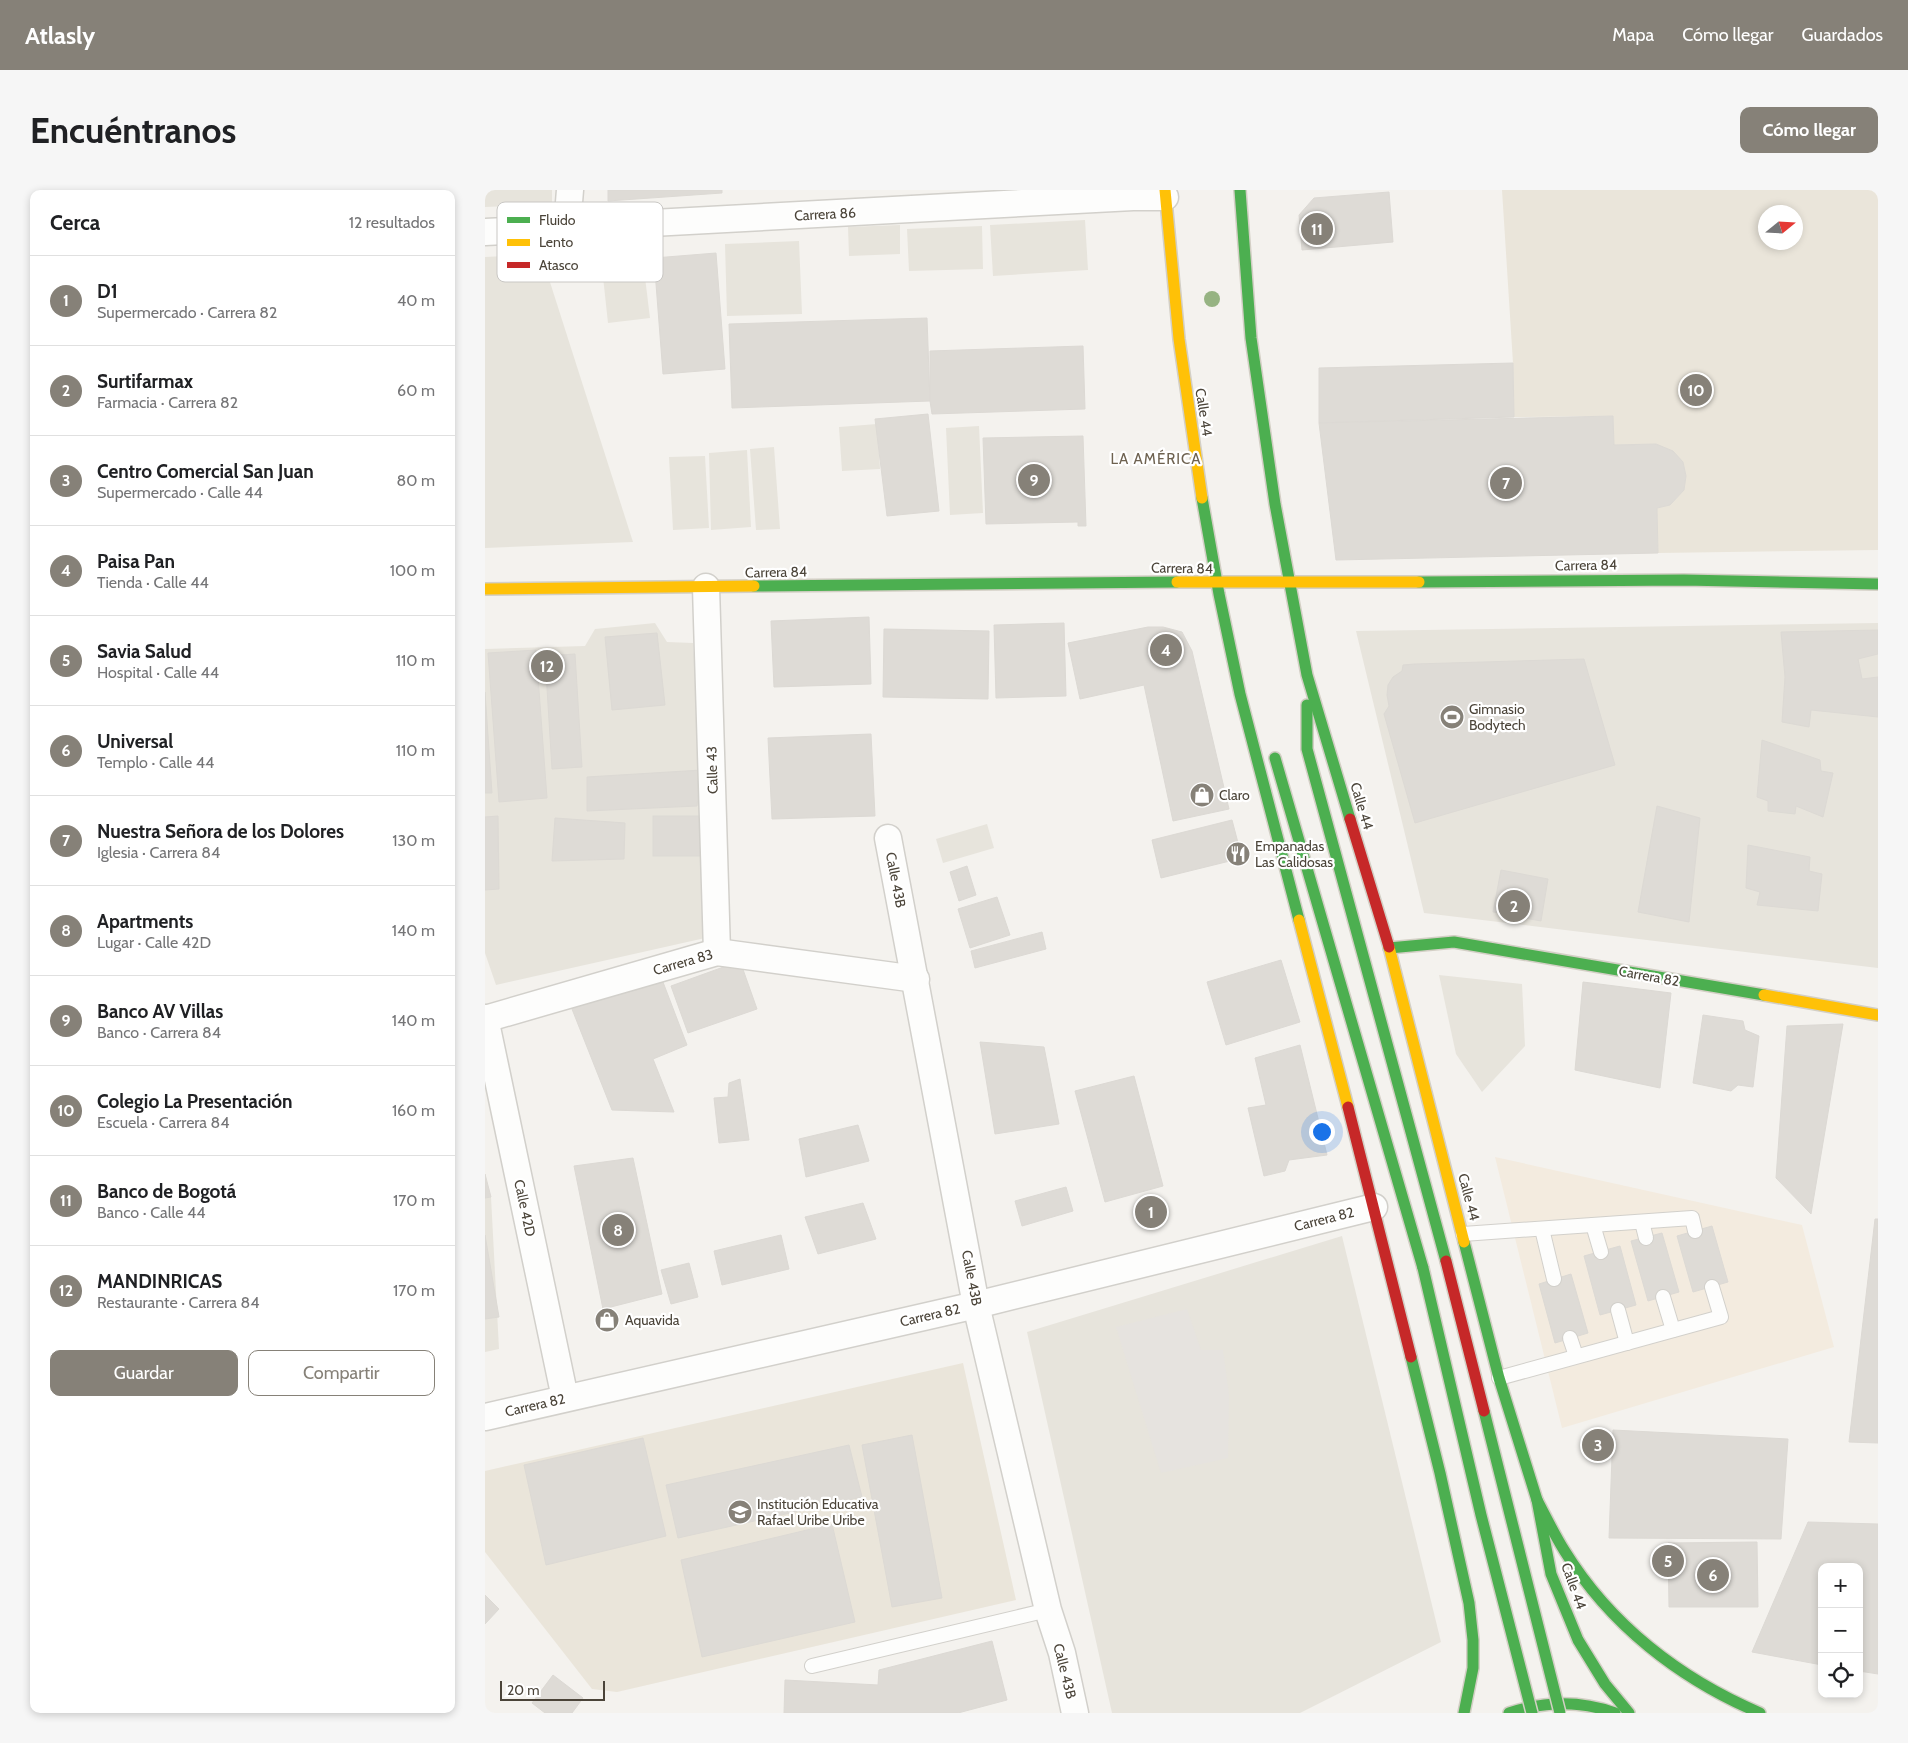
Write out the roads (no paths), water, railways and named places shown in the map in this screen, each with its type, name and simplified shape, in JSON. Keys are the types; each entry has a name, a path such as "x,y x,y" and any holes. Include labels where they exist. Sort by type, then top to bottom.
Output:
{"street":[{"name":"Calle 44","path":"1240,190 1251,338 1275,504 1307,675 1389,948 1499,1378 1537,1500 1551,1574 1578,1640 1605,1684 1629,1713"},
{"name":"Carrera 86","path":"663,222 1165,194"},
{"name":"Calle 44","path":"1165,194 1181,358 1205,519 1240,694 1374,1207 1440,1473 1469,1604 1473,1640 1473,1668 1464,1713"},
{"name":"Carrera 84","path":"485,589 1180,582 1218,584 1684,580 1878,584"},
{"name":"Calle 43","path":"706,587 717,952"},
{"name":"Calle 44","path":"1307,675 1307,749 1446,1261 1560,1713"},
{"name":"Calle 44","path":"1240,694 1263,735"},
{"path":"1272,752 1276,760 1423,1268 1481,1514 1532,1713"},
{"name":"Calle 43B","path":"887,838 916,979 976,1304 1048,1610 1062,1653 1075,1713"},
{"name":"Carrera 82","path":"1389,948 1454,942 1878,1015"},
{"name":"Carrera 83","path":"485,1018 717,952 916,979"},
{"name":"Calle 42D","path":"485,1018 565,1398"},
{"name":"Carrera 82","path":"485,1417 976,1304 1374,1207"},
{"path":"1537,1500 1567,1557 1598,1599 1651,1650 1706,1689 1760,1713"},
{"path":"1509,1713 1525,1706 1564,1703 1601,1708 1615,1713"}],"lane":[{"path":"1463,1234 1692,1218 1695,1231"},
{"path":"1642,1222 1646,1238"},
{"path":"1593,1225 1601,1252"},
{"path":"1542,1229 1554,1279"},
{"path":"1499,1378 1721,1317 1712,1287"},
{"path":"1663,1297 1673,1330"},
{"path":"1618,1310 1627,1343"},
{"path":"1570,1338 1576,1356"},
{"path":"812,1666 1048,1610"}],"place":[{"name":"Banco de Bogotá","path":"1317,229"},
{"name":"Colegio La Presentación","path":"1696,390"},
{"name":"Banco AV Villas","path":"1034,480"},
{"name":"Nuestra Señora de los Dolores","path":"1506,483"},
{"name":"Paisa Pan","path":"1166,650"},
{"name":"MANDINRICAS","path":"547,666"},
{"name":"Gimnasio Bodytech","path":"1452,717"},
{"name":"Claro","path":"1202,795"},
{"name":"Empanadas Las Calidosas","path":"1238,854"},
{"name":"Surtifarmax","path":"1514,906"},
{"name":"D1","path":"1151,1212"},
{"name":"Apartments","path":"618,1230"},
{"name":"Aquavida","path":"607,1320"},
{"name":"Centro Comercial San Juan","path":"1598,1445"},
{"name":"Institución Educativa Rafael Uribe Uribe","path":"740,1512"},
{"name":"Savia Salud","path":"1668,1561"},
{"name":"Universal","path":"1713,1575"}],"district":[{"name":"LA AMÉRICA","path":"1156,459"}]}
